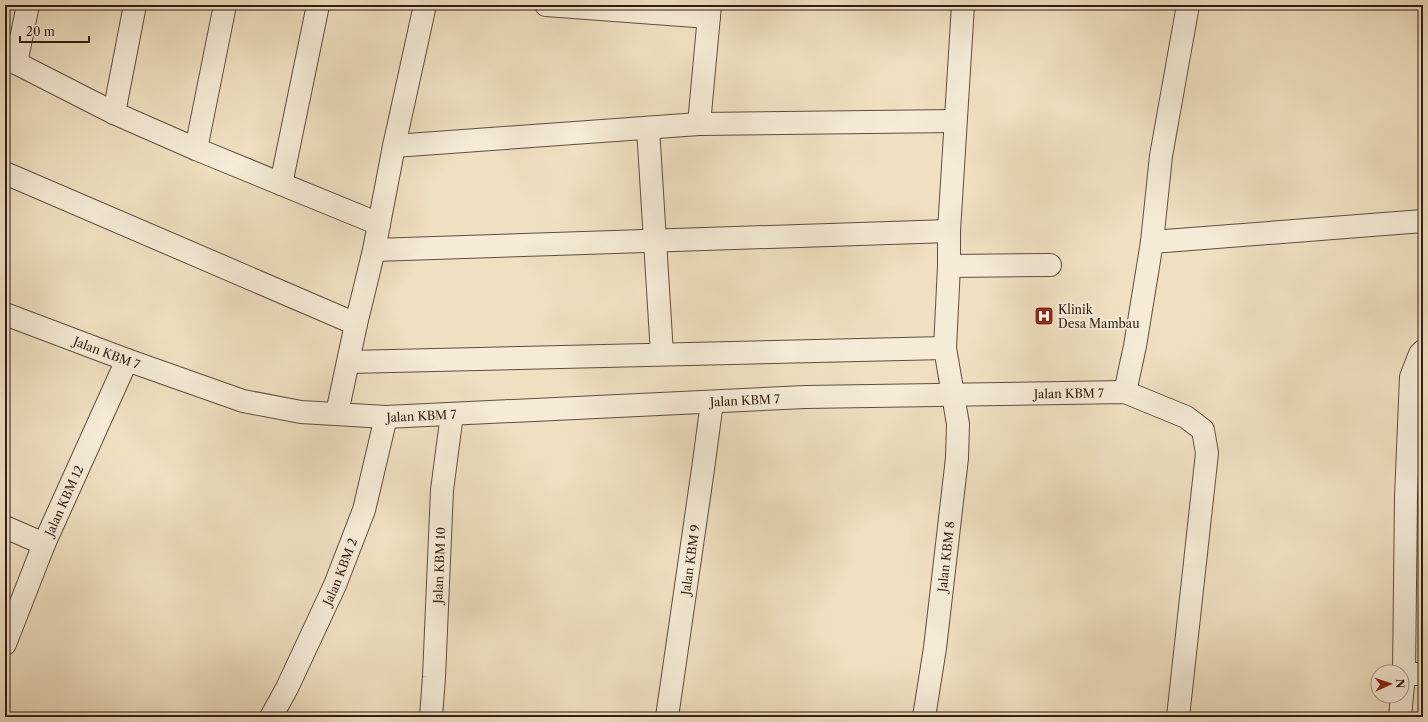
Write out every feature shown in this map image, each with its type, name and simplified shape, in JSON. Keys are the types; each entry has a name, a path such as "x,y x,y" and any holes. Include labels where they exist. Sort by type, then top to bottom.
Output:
{"street":[{"path":"28,5 11,62 114,113 196,149 379,224"},
{"path":"114,113 135,5"},
{"path":"196,149 225,5"},
{"path":"281,184 318,5"},
{"path":"337,413 374,250 424,5"},
{"path":"546,5 710,11 699,124"},
{"name":"Jalan KBM 8","path":"924,717 935,648 958,458 958,424 945,348 949,231 963,5"},
{"path":"1125,392 1135,346 1152,242 1161,156 1188,5"},
{"path":"394,146 699,124 955,121"},
{"path":"648,128 662,354"},
{"path":"5,173 356,324"},
{"path":"1152,242 1423,221"},
{"path":"374,250 949,231"},
{"path":"949,266 1050,265"},
{"name":"Jalan KBM 7","path":"5,314 127,360 243,401 301,412 386,417 805,397 1125,392 1186,417 1203,430 1206,446 1207,453 1178,717"},
{"path":"349,362 945,348"},
{"path":"1400,717 1414,674 1406,497 1411,377 1420,354 1423,351"},
{"name":"Jalan KBM 12","path":"5,644 44,544 127,360"},
{"name":"Jalan KBM 9","path":"667,717 712,402"},
{"name":"Jalan KBM 10","path":"431,717 442,490 452,414"},
{"name":"Jalan KBM 2","path":"271,717 287,688 335,584 361,518 386,417"},
{"path":"5,527 44,544"}],"place":[{"name":"Klinik Desa Mambau","path":"1044,316"}]}
